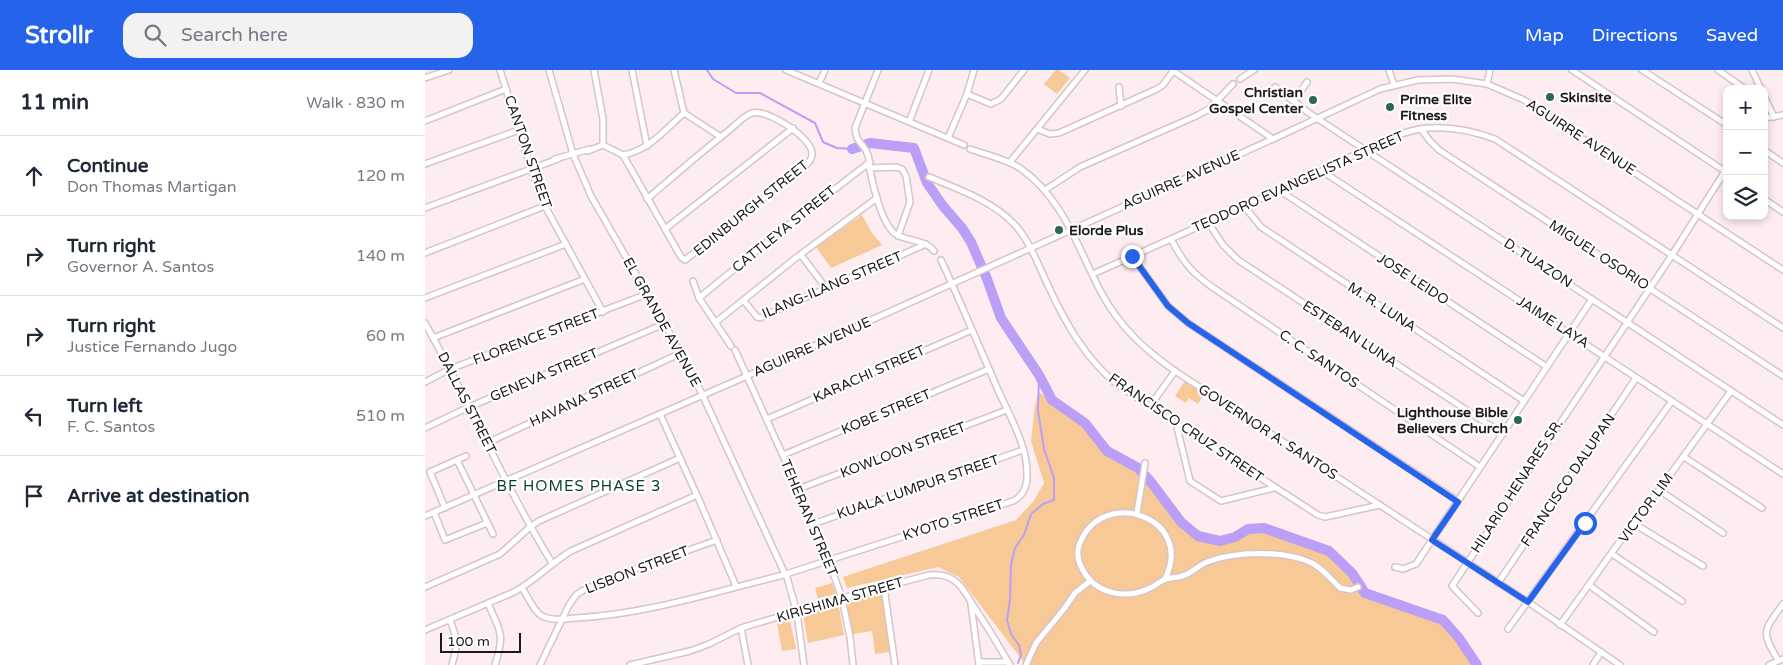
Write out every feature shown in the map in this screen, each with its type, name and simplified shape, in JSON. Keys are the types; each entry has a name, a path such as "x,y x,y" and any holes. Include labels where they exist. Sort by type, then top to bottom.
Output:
{"street":[{"path":"425,78 449,70"},
{"name":"CANTON STREET","path":"500,70 531,169 545,206 603,312"},
{"name":"EL GRANDE AVENUE","path":"549,70 573,154 591,196 681,353 703,396 784,573 797,613 804,665"},
{"path":"594,70 603,119 603,145"},
{"path":"632,70 647,146"},
{"path":"674,70 684,113 721,137"},
{"path":"785,70 964,145"},
{"path":"819,83 825,70"},
{"path":"878,70 855,128 856,136 867,152 877,198 888,225 898,236 926,244 935,251"},
{"path":"909,122 929,70"},
{"path":"947,138 967,94 975,70"},
{"path":"967,94 991,104 1001,99 1024,70"},
{"path":"1010,162 1085,70"},
{"path":"1389,70 1394,85"},
{"path":"1487,84 1490,70"},
{"path":"1573,70 1723,168"},
{"path":"1642,70 1723,122"},
{"path":"1718,70 1739,85"},
{"path":"1752,70 1759,85"},
{"path":"1037,129 1051,134 1059,133 1157,90 1163,85 1172,71 1273,140"},
{"path":"1240,79 1251,71"},
{"name":"AGUIRRE AVENUE","path":"425,516 703,396 1273,140 1366,95 1394,85 1418,80 1452,79 1487,84 1524,100 1547,113 1783,270"},
{"path":"1294,101 1307,82"},
{"path":"1045,190 1080,167 1209,109 1233,84"},
{"path":"1119,87 1121,106"},
{"name":"D. TUAZON","path":"1275,88 1783,425"},
{"path":"425,121 506,89"},
{"path":"1768,104 1774,117"},
{"name":"EDINBURGH STREET","path":"647,199 754,112 793,128 813,152 807,164 687,260 683,260 665,229"},
{"path":"623,155 639,151 647,146 684,113"},
{"path":"1768,118 1783,115"},
{"name":"TEODORO EVANGELISTA STREET","path":"1093,274 1393,137 1421,129 1439,127 1459,129 1495,139 1783,328"},
{"path":"425,208 558,159 603,145 623,155 665,229 793,128"},
{"name":"MIGUEL OSORIO","path":"1421,129 1439,150 1783,376"},
{"path":"425,164 519,130"},
{"name":"GOVERNOR A. SANTOS","path":"970,149 1010,162 1045,190 1057,205 1071,230 1103,295 1125,327 1152,354 1175,371 1528,602 1620,665"},
{"path":"1768,153 1783,163"},
{"name":"CATTLEYA STREET","path":"699,298 870,162"},
{"path":"869,168 896,167 902,170 906,176 910,202 898,236"},
{"name":"JAIME LAYA","path":"1322,171 1783,474"},
{"name":"HILARIO HENARES SR.","path":"1478,613 1452,586 1723,175"},
{"name":"FRANCISCO CRUZ STREET","path":"929,177 979,199 1014,223 1030,248 1069,326 1085,351 1102,372 1114,382 1311,512 1325,517 1380,505"},
{"name":"JOSE LEIDO","path":"1279,190 1547,367"},
{"path":"716,322 801,254 877,198"},
{"path":"1768,202 1783,212"},
{"path":"425,253 545,206"},
{"name":"M. R. LUNA","path":"1244,206 1261,227 1524,401"},
{"name":"ESTEBAN LUNA","path":"1209,222 1223,245 1239,260 1503,434"},
{"name":"C. C. SANTOS","path":"1171,239 1180,256 1193,273 1480,467"},
{"path":"425,298 566,244"},
{"name":"ILANG-ILANG STREET","path":"744,301 760,318 926,244"},
{"path":"801,254 826,288"},
{"path":"1132,256 1168,306 1188,323 1458,502"},
{"name":"KYOTO STREET","path":"523,588 533,607 541,615 550,618 562,619 632,612 784,573 1018,498 1025,490 1026,482 1023,450 941,260"},
{"path":"433,338 585,279"},
{"name":"TEHERAN STREET","path":"693,281 699,298 733,348 747,376 828,559 842,598 850,637 853,665"},
{"name":"FLORENCE STREET","path":"425,382 451,369 647,294"},
{"path":"1395,567 1403,569 1416,564 1592,299"},
{"name":"DALLAS STREET","path":"425,323 451,369 530,527 552,563"},
{"name":"GENEVA STREET","path":"425,428 469,407 664,324"},
{"name":"KARACHI STREET","path":"767,419 972,330"},
{"name":"HAVANA STREET","path":"487,443 681,353"},
{"name":"KOBE STREET","path":"783,455 989,369"},
{"path":"1150,406 1175,371"},
{"name":"FRANCISCO DALUPAN","path":"1499,583 1636,378"},
{"name":"VICTOR LIM","path":"1561,625 1633,523 1731,391"},
{"path":"1508,629 1673,401"},
{"name":"KOWLOON STREET","path":"798,489 1007,410"},
{"path":"660,414 736,586"},
{"path":"1176,423 1190,481 1221,500 1274,488"},
{"name":"KUALA LUMPUR STREET","path":"813,524 1023,450"},
{"path":"445,508 430,472 466,456"},
{"path":"1683,457 1762,508"},
{"path":"425,587 500,554 530,527 551,516 680,458"},
{"path":"457,460 493,534"},
{"path":"1137,514 1145,466"},
{"path":"1659,490 1723,533"},
{"path":"425,630 523,588 552,563 583,546 697,495"},
{"path":"434,512 445,540 487,523"},
{"path":"1165,579 1171,561 1169,543 1165,534 1156,523 1137,514 1119,513 1103,518 1088,530 1081,540 1077,556 1083,572 1097,587 1110,592 1122,594 1148,590 1165,579 1183,576 1212,560 1249,554 1281,555 1310,563 1340,588 1345,590 1358,587"},
{"path":"1633,523 1703,566"},
{"name":"LISBON STREET","path":"540,665 571,600 589,587 717,540"},
{"path":"1612,554 1682,601"},
{"name":"KIRISHIMA STREET","path":"630,665 699,648 741,628 797,613 842,598 939,574 956,581 987,625 1009,664"},
{"path":"1026,665 1036,643 1075,593 1090,581"},
{"path":"1589,586 1653,632"},
{"path":"884,587 895,665"},
{"path":"970,600 979,663 1009,664"},
{"path":"488,604 500,630 501,638 495,665"},
{"path":"1769,665 1780,659 1768,643 1766,632 1768,624 1783,604"},
{"path":"450,620 457,639 452,665"},
{"path":"741,628 748,665"},
{"path":"1593,665 1601,652"}],"shaded area":[{"path":"1056,70 1070,78 1057,94 1044,84"},
{"path":"862,215 872,233 882,245 831,268 816,247"},
{"path":"1185,381 1189,381 1204,394 1198,404 1189,398 1186,403 1175,396"},
{"path":"1039,392 1083,426 1104,454 1138,468 1181,522 1198,536 1220,541 1235,537 1248,529 1264,528 1329,551 1352,573 1365,593 1443,620 1459,638 1477,665 1026,665 959,577 938,567 847,588 843,577 1016,520 1033,502 1044,483 1031,441 1035,405"},
{"path":"832,583 836,594 818,599 815,588"},
{"path":"881,591 890,652 875,654 872,631 853,634 846,600"},
{"path":"838,603 844,635 808,643 803,615"},
{"path":"790,620 796,649 782,651 777,623"}],"waterway":[{"path":"707,70 713,79 736,93 760,93 815,123 823,142 837,148 852,149"},
{"path":"852,149 870,143 914,148 927,183 971,242 1001,318 1039,375 1052,400 1085,423 1107,451 1138,468 1181,522 1198,536 1220,541 1235,537 1248,529 1264,528 1329,551 1352,573 1365,593 1443,620 1459,638 1477,665"},
{"path":"1018,663 1021,655 1019,645 1011,634 1007,620 1010,600 1011,565 1015,548 1024,535 1031,514 1043,504 1054,500 1054,478 1044,449 1038,411 1039,375"}],"place":[{"name":"Skinsite","path":"1550,97"},
{"name":"Christian Gospel Center","path":"1313,100"},
{"name":"Prime Elite Fitness","path":"1390,107"},
{"name":"Elorde Plus","path":"1059,230"},
{"name":"Lighthouse Bible Believers Church","path":"1518,420"}],"district":[{"name":"BF HOMES PHASE 3","path":"579,486"}],"route":[{"path":"1132,256 1168,306 1188,323 1458,502 1432,540 1528,602 1585,523"}]}
